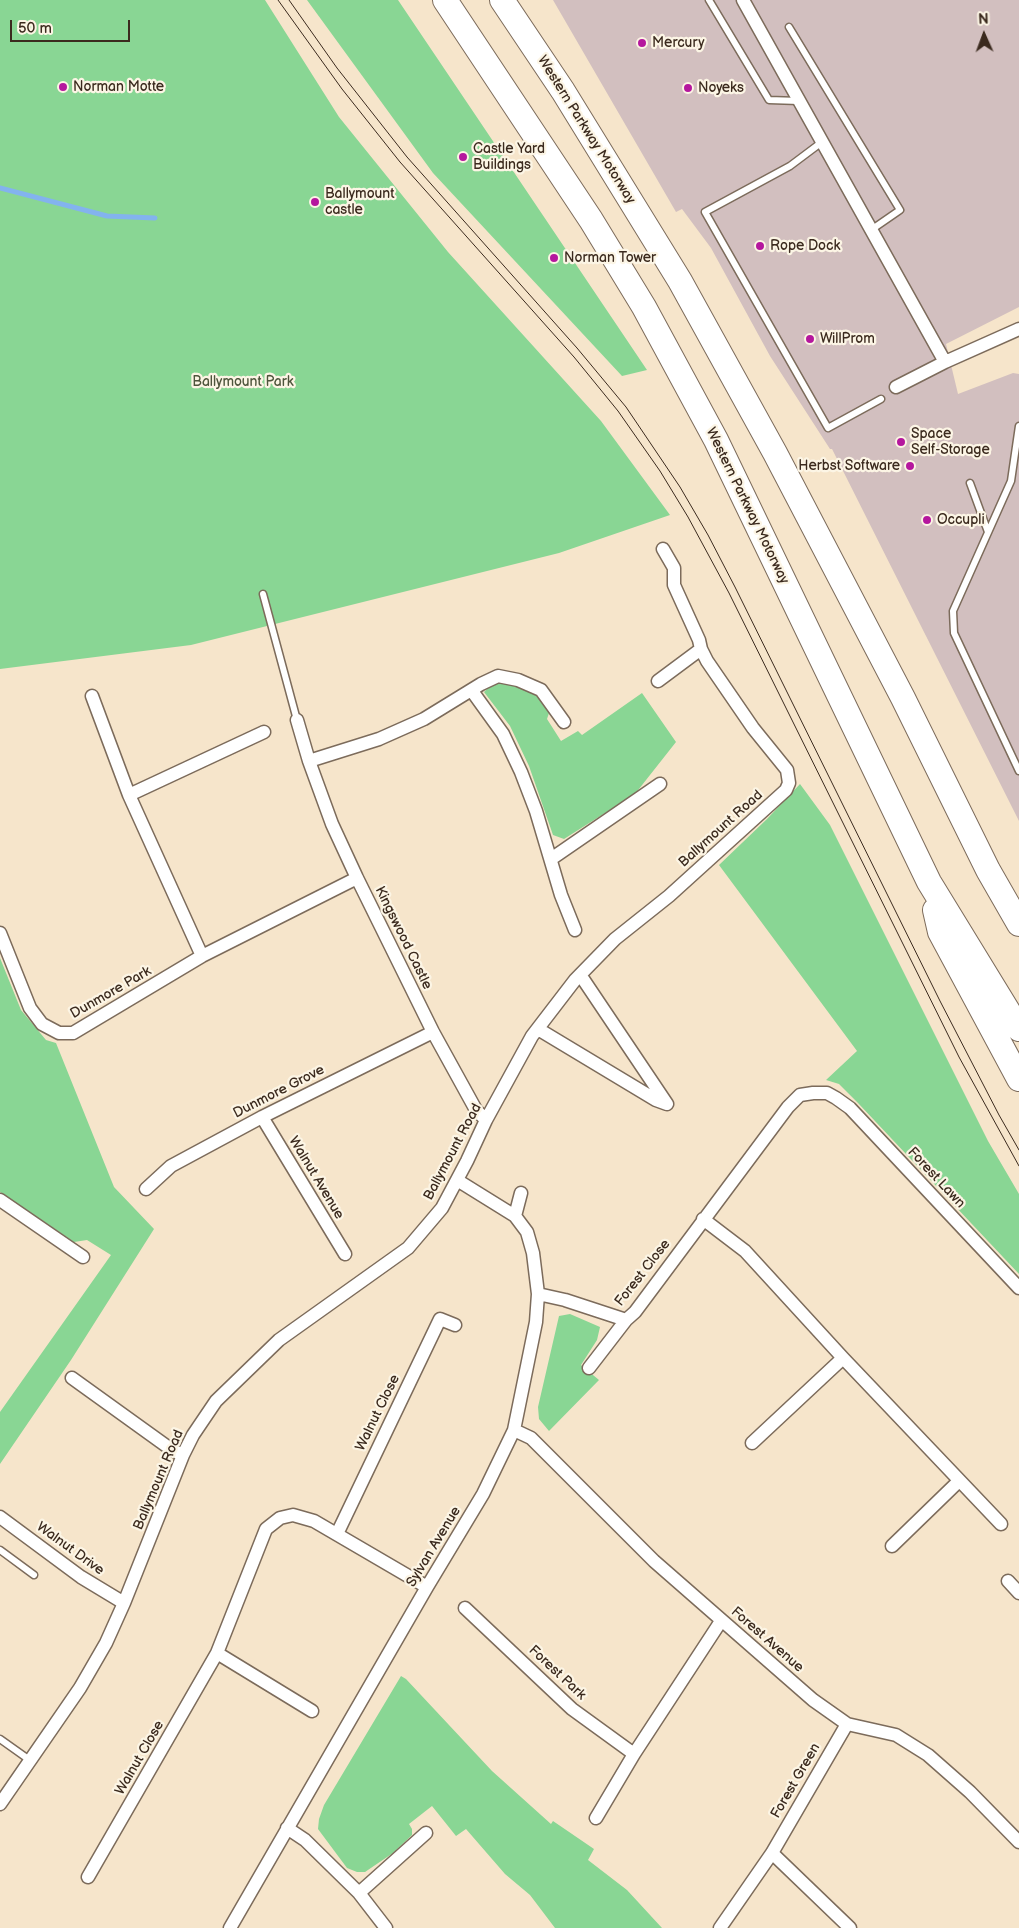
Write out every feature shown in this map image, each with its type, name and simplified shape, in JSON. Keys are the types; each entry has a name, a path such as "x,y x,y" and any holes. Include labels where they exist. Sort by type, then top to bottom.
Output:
{"highway":[{"name":"Western Parkway Motorway","path":"445,0 591,220 644,307 716,440 929,882 1019,1029"},
{"name":"Western Parkway Motorway","path":"502,0 563,91 680,281 779,462 902,698 988,870 1019,924"},
{"path":"929,882 940,932 1019,1079"}],"street":[{"path":"743,0 944,362"},
{"path":"896,387 944,362 1019,329"},
{"name":"Ballymount Road","path":"0,1804 80,1688 106,1643 183,1455 216,1401 280,1340 408,1248 442,1208 486,1120 538,1029 581,976 615,939 720,852 786,790 789,783 787,770 753,728 706,661 699,640 674,585 674,568 663,550"},
{"path":"658,681 701,649"},
{"path":"310,761 388,735 424,719 481,684 498,676 518,680 541,690 564,722"},
{"path":"472,691 503,734 521,772 536,811 561,896 575,930"},
{"path":"92,696 129,795 202,956"},
{"name":"Kingswood Castle","path":"298,720 332,824 357,878 433,1032 476,1110 486,1120"},
{"path":"129,795 264,732"},
{"path":"550,859 660,784"},
{"name":"Dunmore Park","path":"0,933 30,1008 42,1024 59,1033 73,1033 202,956 357,878"},
{"path":"538,1029 670,1109 581,976"},
{"name":"Dunmore Grove","path":"146,1189 171,1166 262,1117 433,1032"},
{"name":"Forest Close","path":"538,1294 565,1300 626,1320 635,1312 703,1218 788,1107 800,1095 827,1093"},
{"name":"Forest Lawn","path":"827,1093 850,1108 1019,1288"},
{"name":"Walnut Avenue","path":"262,1117 346,1254"},
{"name":"Sylvan Avenue","path":"230,1928 427,1587 483,1494 514,1430 532,1344 538,1294 533,1253 527,1232 515,1216 457,1180"},
{"path":"515,1216 521,1193"},
{"path":"0,1200 82,1256"},
{"path":"703,1218 746,1251 843,1358 1001,1524"},
{"name":"Walnut Close","path":"337,1534 440,1319 455,1325"},
{"path":"589,1368 626,1320"},
{"path":"752,1443 843,1358"},
{"path":"72,1378 166,1446 183,1455"},
{"name":"Forest Avenue","path":"514,1430 531,1438 654,1560 721,1621 813,1700 847,1724 896,1735 928,1755 970,1792 1019,1842"},
{"path":"892,1546 959,1480"},
{"name":"Walnut Close","path":"88,1877 217,1653 266,1529 280,1518 293,1515 314,1521 427,1587"},
{"name":"Walnut Drive","path":"0,1517 81,1577 124,1603"},
{"path":"1008,1581 1019,1593"},
{"name":"Forest Park","path":"465,1608 572,1708 634,1754"},
{"path":"596,1818 634,1754 721,1621"},
{"path":"217,1653 312,1711"},
{"name":"Forest Green","path":"720,1928 772,1853 847,1724"},
{"path":"287,1828 306,1840 359,1893 386,1928"},
{"path":"359,1893 426,1833"},
{"path":"772,1853 850,1928"}],"lane":[{"path":"709,0 769,100 799,101"},
{"path":"789,27 900,210 871,230"},
{"path":"822,142 790,166 705,212 828,428 881,399"},
{"path":"1019,426 1011,481 953,611 954,633 1019,771"},
{"path":"970,482 988,532"},
{"path":"263,594 298,720"},
{"path":"0,1550 34,1575"},
{"path":"0,1739 31,1761"}],"shaded area":[{"path":"553,0 1019,0 1019,307 946,344 958,394 1013,373 1019,374 1019,821 832,449 830,449 770,356 711,248 682,209 676,212"}],"green space":[{"name":"Ballymount Park","path":"0,0 265,0 339,117 448,252 601,421 670,515 559,553 191,645 0,669"},
{"path":"307,0 398,0 647,370 622,376 433,173"},
{"path":"501,682 516,684 536,695 549,713 547,719 561,741 578,731 582,735 642,693 676,742 635,794 564,839 553,835 529,766 510,726 484,692"},
{"path":"800,784 830,825 988,1141 1019,1194 1019,1274 858,1103 839,1084 826,1080 857,1051 719,865"},
{"path":"0,958 21,1010 46,1040 56,1043 114,1187 154,1229 71,1360 0,1464 0,1412 111,1255 87,1240 74,1242 0,1192"},
{"path":"570,1314 600,1327 597,1340 581,1365 599,1380 549,1431 539,1419 538,1407 559,1316"},
{"path":"401,1676 406,1679 492,1771 551,1824 553,1821 594,1849 588,1860 627,1890 662,1928 555,1928 530,1895 505,1874 466,1829 456,1836 432,1806 409,1824 412,1829 412,1835 393,1853 365,1872 357,1872 347,1868 318,1829 319,1819 324,1805"}],"waterway":[{"path":"0,188 107,216 155,218"}],"tram line":[{"path":"278,0 342,89 400,162 574,357 618,411 660,471 688,517 729,593 959,1057 1019,1166"},
{"path":"289,0 337,68 407,157 577,348 626,407 680,487 735,587 940,1001 1019,1150"}],"place":[{"name":"Mercury","path":"642,43"},
{"name":"Norman Motte","path":"63,87"},
{"name":"Noyeks","path":"688,88"},
{"name":"Castle Yard Buildings","path":"463,157"},
{"name":"Ballymount castle","path":"315,202"},
{"name":"Rope Dock","path":"760,246"},
{"name":"Norman Tower","path":"554,258"},
{"name":"WillProm","path":"810,339"},
{"name":"Space Self-Storage","path":"901,442"},
{"name":"Herbst Software","path":"910,466"},
{"name":"Occupli","path":"927,520"}]}
